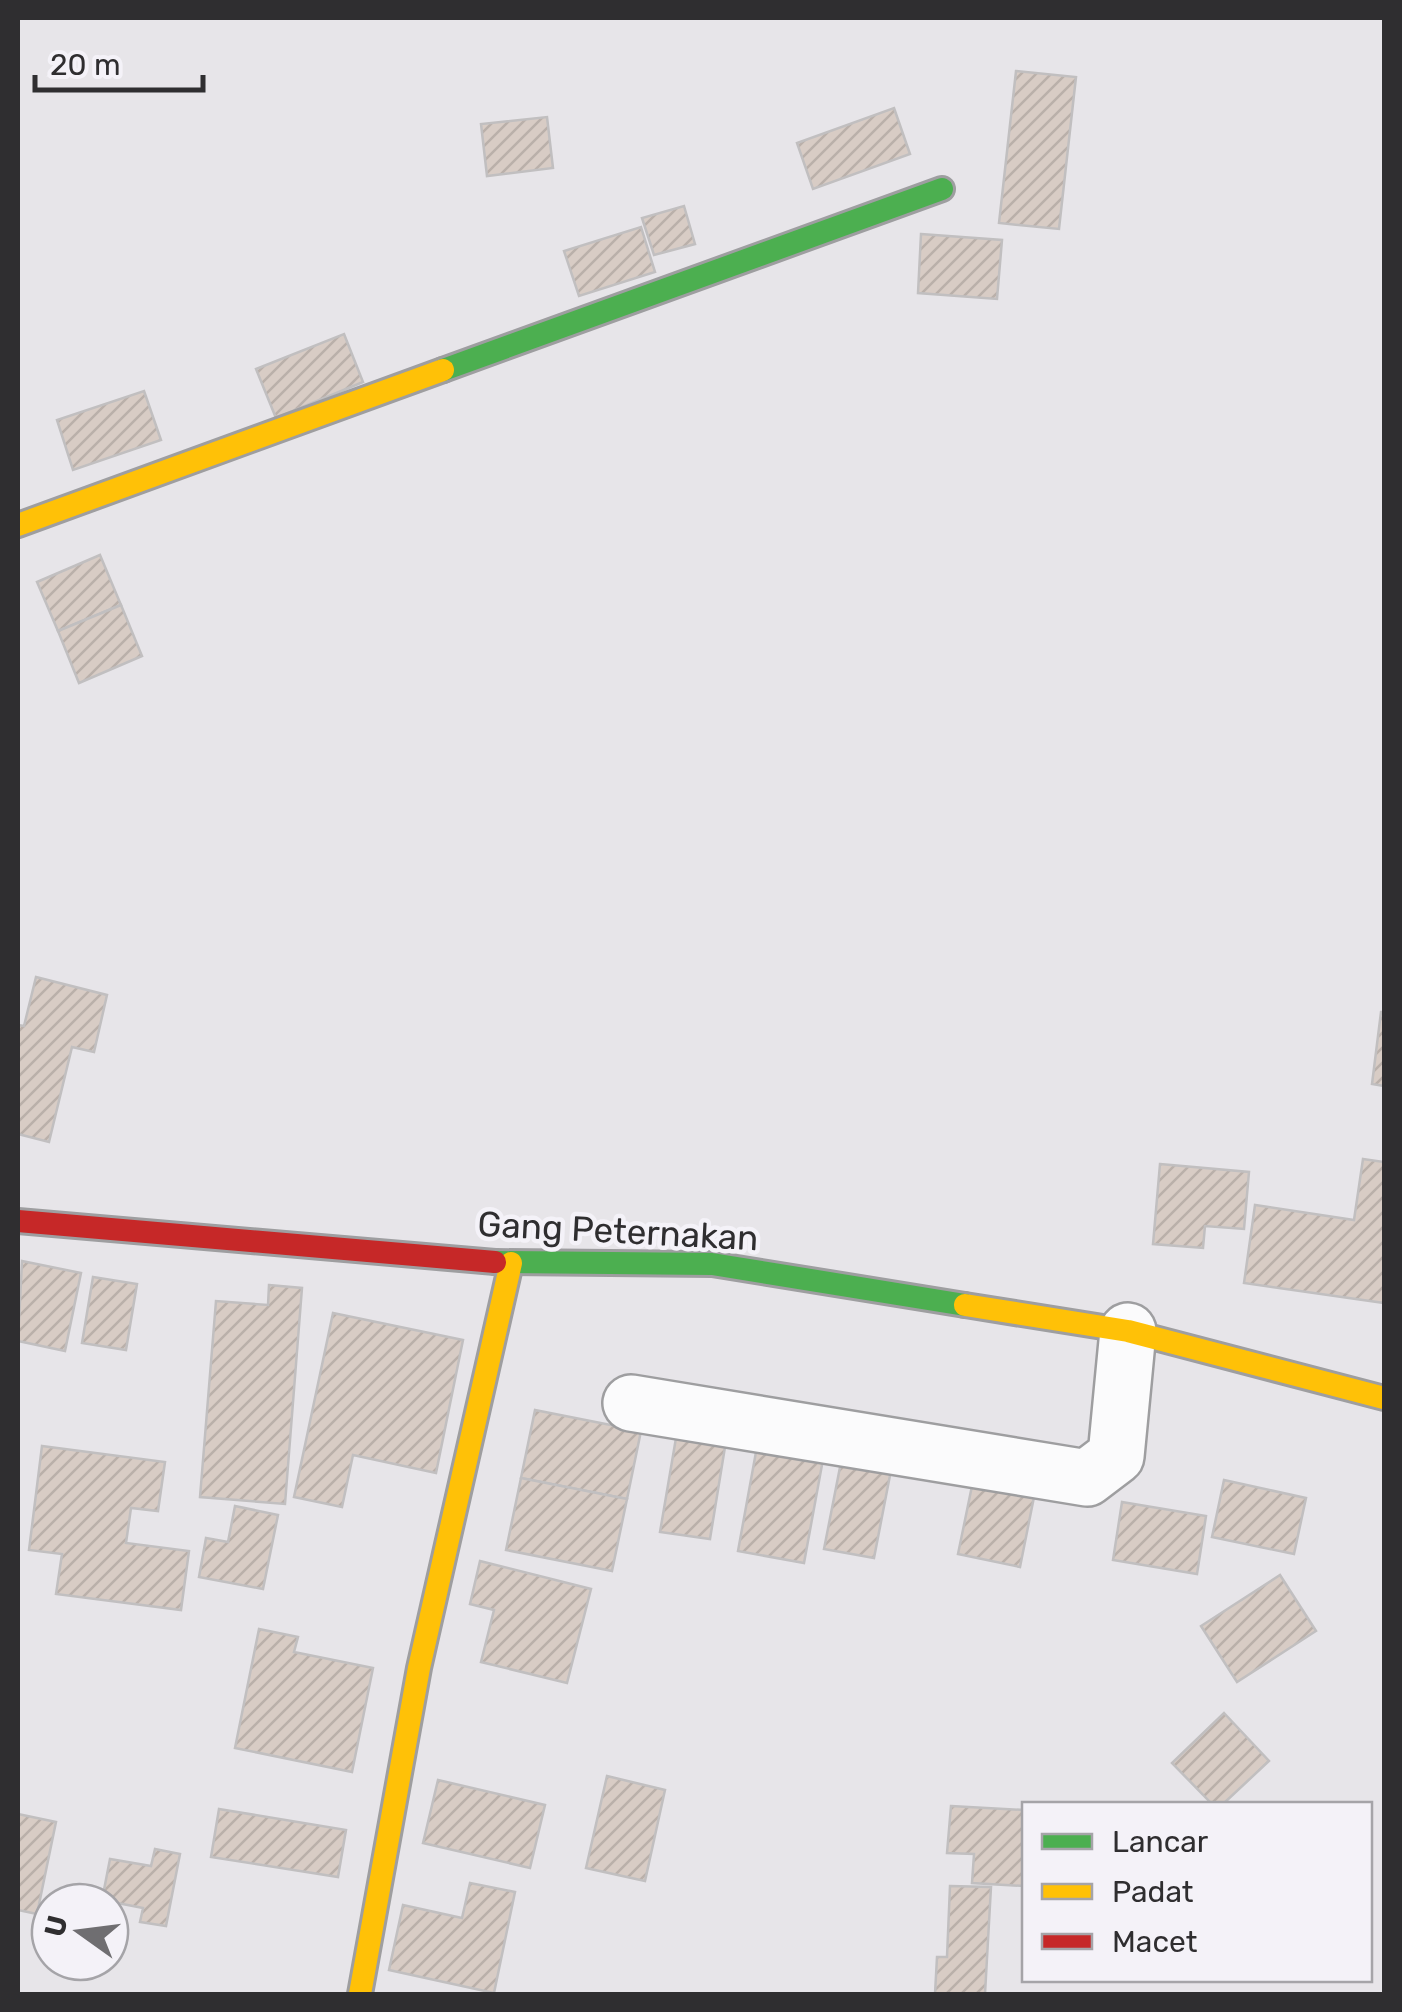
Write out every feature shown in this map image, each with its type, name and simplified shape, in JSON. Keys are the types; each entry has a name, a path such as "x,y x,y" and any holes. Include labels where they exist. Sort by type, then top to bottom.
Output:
{"street":[{"path":"18,525 942,189"},
{"name":"Gang Peternakan","path":"18,1221 510,1263 712,1264 1128,1331 1384,1398"},
{"path":"360,1994 419,1668 510,1263"},
{"path":"631,1403 1087,1478 1116,1456 1128,1331"}],"building":[{"path":"1016,71 1076,77 1059,229 999,223"},
{"path":"894,108 910,154 813,189 797,143"},
{"path":"547,117 553,168 487,176 481,124"},
{"path":"684,206 695,244 654,255 642,218"},
{"path":"641,227 655,272 579,296 564,251"},
{"path":"921,234 1002,240 997,299 918,293"},
{"path":"344,334 363,382 276,418 256,369"},
{"path":"144,391 161,440 73,470 57,420"},
{"path":"100,555 121,605 58,631 37,582"},
{"path":"121,605 142,656 79,683 58,631"},
{"path":"36,977 107,995 94,1052 72,1047 49,1142 18,1134 18,1025 24,1026"},
{"path":"1384,1012 1384,1086 1372,1084"},
{"path":"1363,1159 1384,1162 1384,1303 1244,1283 1255,1205 1354,1220"},
{"path":"1160,1164 1249,1172 1244,1229 1205,1226 1203,1248 1153,1244"},
{"path":"22,1261 81,1273 65,1351 18,1341"},
{"path":"93,1277 137,1284 126,1350 82,1343"},
{"path":"269,1285 302,1288 285,1504 200,1497 216,1301 268,1305"},
{"path":"333,1313 463,1340 436,1473 353,1455 342,1507 294,1497"},
{"path":"535,1410 641,1431 627,1499 521,1478"},
{"path":"760,1430 826,1443 804,1563 738,1551"},
{"path":"676,1438 725,1447 710,1539 660,1532"},
{"path":"42,1446 165,1462 158,1511 131,1508 126,1543 189,1551 181,1610 56,1594 62,1554 29,1550"},
{"path":"842,1457 892,1465 874,1558 824,1549"},
{"path":"521,1478 627,1499 612,1571 506,1550"},
{"path":"1224,1480 1306,1498 1294,1554 1212,1537"},
{"path":"973,1481 1035,1492 1020,1567 958,1554"},
{"path":"1122,1502 1206,1516 1197,1574 1113,1560"},
{"path":"235,1506 278,1515 263,1589 199,1577 206,1538 228,1542"},
{"path":"480,1561 591,1589 567,1683 481,1662 494,1610 470,1604"},
{"path":"1280,1575 1316,1631 1237,1682 1201,1626"},
{"path":"259,1629 298,1637 294,1652 373,1668 352,1772 235,1748"},
{"path":"1224,1713 1269,1761 1225,1802 1210,1802 1172,1763"},
{"path":"607,1776 665,1790 645,1881 586,1868"},
{"path":"438,1780 545,1805 530,1868 423,1843"},
{"path":"951,1806 1022,1810 1022,1886 972,1883 974,1854 947,1853"},
{"path":"219,1809 346,1830 338,1877 211,1857"},
{"path":"18,1814 56,1822 44,1882 30,1882 30,1913 18,1910"},
{"path":"155,1849 180,1854 166,1926 140,1922 143,1908 130,1905 130,1882 106,1882 110,1859 151,1866"},
{"path":"470,1883 515,1892 494,1993 389,1970 403,1905 462,1918"},
{"path":"950,1886 991,1887 985,1994 935,1994 937,1957 947,1957"}],"traffic: fast":[{"path":"443,370 942,189"},
{"path":"495,1262 712,1264 965,1305"}],"traffic: slow":[{"path":"18,525 443,370"},
{"path":"360,1994 419,1668 511,1263"},
{"path":"965,1305 1128,1331 1384,1398"}],"traffic: jam":[{"path":"18,1221 495,1262"}]}
